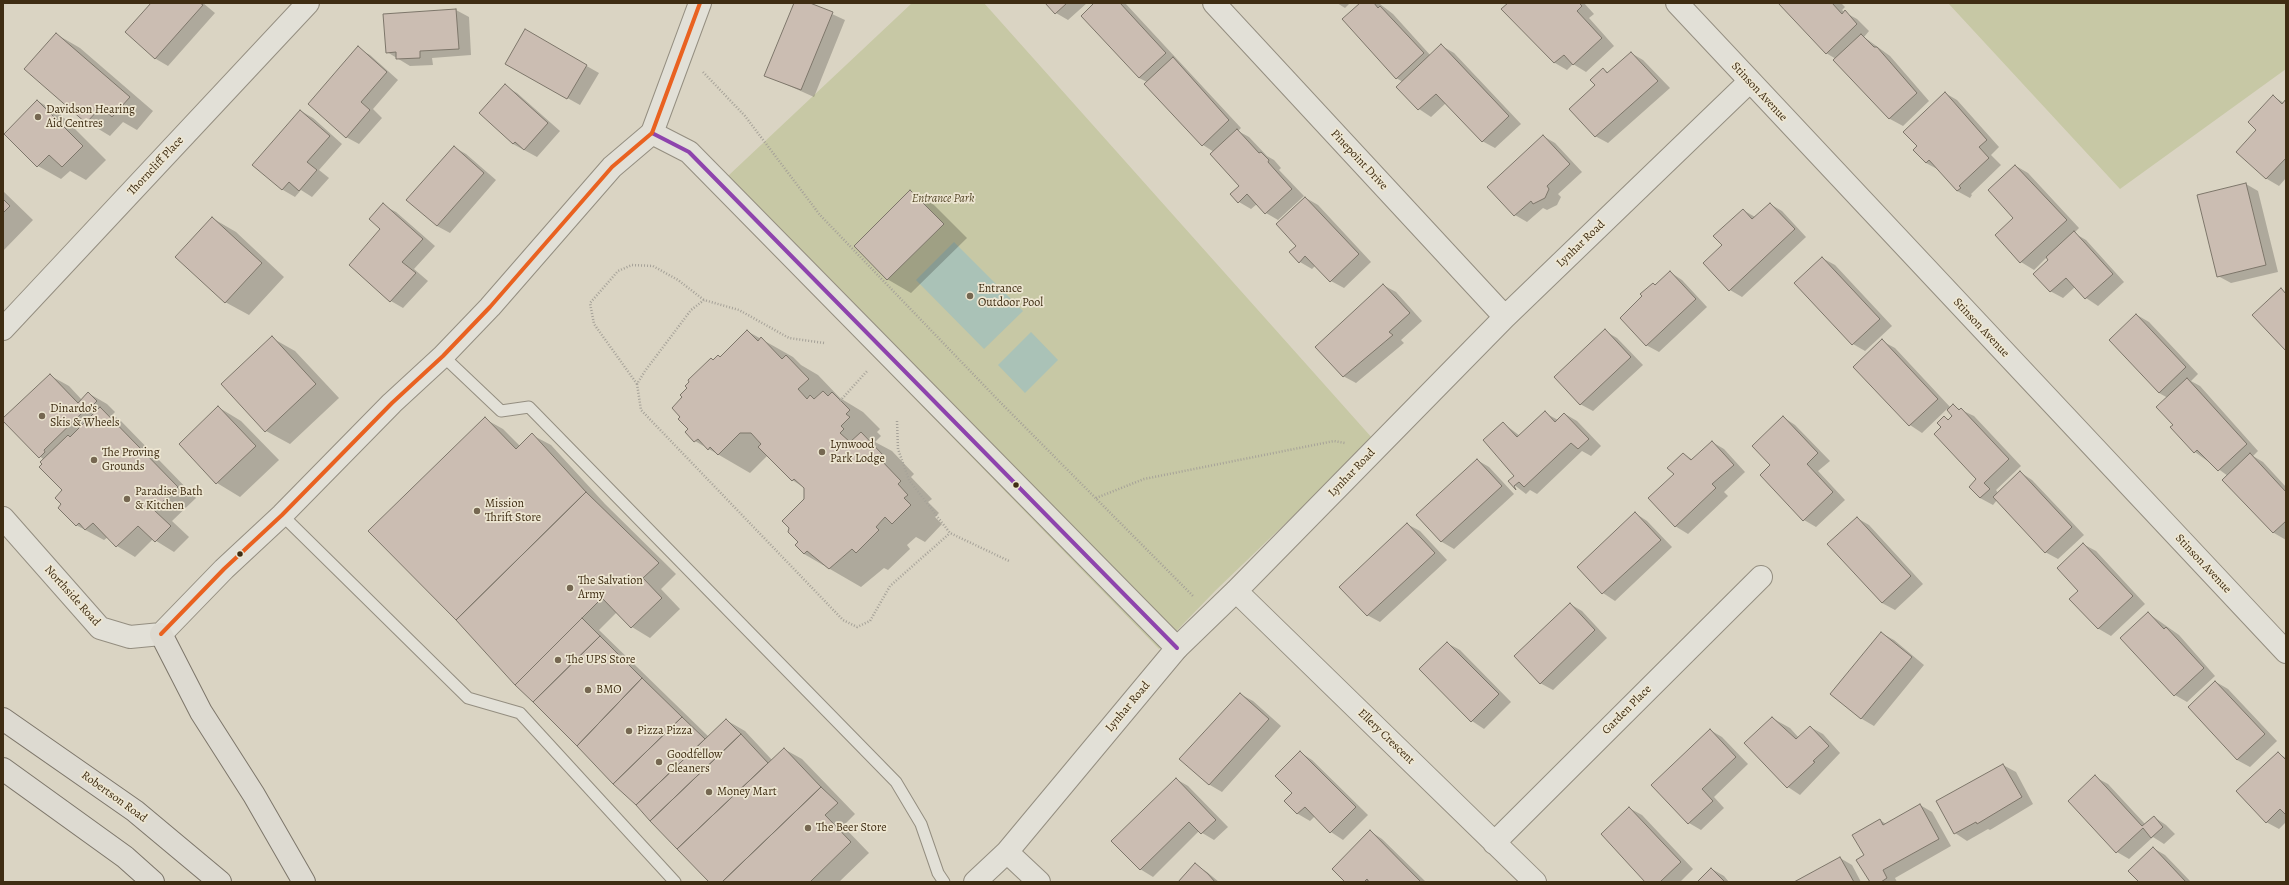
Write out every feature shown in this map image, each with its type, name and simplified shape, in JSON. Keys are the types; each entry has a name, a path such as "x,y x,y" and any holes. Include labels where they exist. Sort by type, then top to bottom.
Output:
{"main road":[{"path":"161,634 201,712 254,795 304,882"},
{"name":"Robertson Road","path":"3,720 135,811 220,882"},
{"path":"3,769 119,852 153,882"}],"street":[{"name":"Thorncliff Place","path":"3,328 308,3"},
{"path":"161,634 224,569 282,515 392,403 443,356 490,307 612,167 652,133 680,60 699,3"},
{"name":"Pinepoint Drive","path":"1214,3 1505,316"},
{"name":"Stinson Avenue","path":"1677,3 1749,82 2286,652"},
{"name":"Lynhar Road","path":"975,882 1007,852 1177,648 1236,591 1505,316 1749,82"},
{"path":"652,133 689,152 1177,648"},
{"name":"Northside Road","path":"3,518 100,628 130,636 161,634"},
{"name":"Garden Place","path":"1494,843 1761,577"},
{"name":"Ellery Crescent","path":"1236,591 1535,882"},
{"path":"1007,852 1039,882"}],"lane":[{"path":"443,356 501,411 529,407 896,782 921,824 938,873 944,882"},
{"path":"282,515 468,698 520,713 675,882"}],"path":[{"path":"680,60 702,71 739,110 820,215 1211,615"},
{"path":"824,343 789,338 740,310 704,300 678,280 653,266 632,265 618,271 590,303 594,324 638,384 641,410 843,620 857,627 870,621 890,586 950,533"},
{"path":"638,384 691,310 704,300"},
{"path":"840,401 885,351"},
{"path":"897,421 898,449 909,480 950,533 1009,561"},
{"path":"1096,498 1144,479 1334,441 1349,443 1371,453"}],"green space":[{"name":"Entrance Park","path":"912,3 984,3 1373,439 1216,590 1159,649 712,191"},
{"path":"1948,3 2286,3 2286,69 2120,189"}],"shaded area":[{"name":"Entrance Outdoor Pool","path":"954,242 1023,311 984,349 916,280"},
{"path":"1031,332 1058,360 1025,393 998,365"}],"building":[{"path":"151,3 200,3 203,5 155,59 125,32"},
{"path":"794,3 810,3 833,12 801,90 764,76"},
{"path":"1045,3 1067,3 1055,14"},
{"path":"1094,3 1120,3 1166,53 1139,78 1081,16"},
{"path":"1360,3 1374,3 1378,8 1380,6 1424,53 1396,79 1342,19"},
{"path":"1508,3 1579,3 1582,6 1577,11 1602,38 1573,65 1564,55 1554,63 1501,9"},
{"path":"1778,3 1832,3 1842,14 1845,10 1857,24 1826,54"},
{"path":"456,9 459,49 420,51 420,58 396,59 396,52 386,53 383,14"},
{"path":"525,29 587,65 567,99 505,64"},
{"path":"56,33 130,97 112,117 101,107 86,123 24,69"},
{"path":"1861,34 1874,47 1877,47 1917,93 1889,119 1833,60"},
{"path":"1441,44 1509,116 1482,142 1436,94 1418,110 1396,87"},
{"path":"358,46 387,72 361,102 370,110 346,138 308,104"},
{"path":"1631,52 1658,81 1595,137 1569,109 1595,85 1590,80 1603,68 1607,73"},
{"path":"1173,57 1229,120 1202,146 1144,84"},
{"path":"505,84 548,123 524,150 515,142 513,144 479,113"},
{"path":"1945,92 1987,140 1979,147 1989,158 1959,186 1961,188 1957,191 1929,160 1926,163 1913,150 1917,146 1903,132"},
{"path":"2273,95 2282,104 2286,99 2286,158 2266,179 2236,152 2256,130 2248,122"},
{"name":"Davidson Hearing Aid Centres","path":"37,100 83,146 62,167 49,155 37,167 4,134"},
{"path":"300,110 330,136 307,162 317,170 299,191 289,182 282,190 252,165"},
{"path":"1237,129 1259,153 1261,152 1269,160 1268,162 1292,189 1265,214 1247,194 1238,203 1230,194 1239,186 1210,154"},
{"path":"1543,135 1570,164 1547,186 1549,189 1545,198 1533,204 1531,201 1514,216 1487,187"},
{"path":"454,146 484,173 437,226 406,200"},
{"path":"2015,165 2067,220 2020,263 1995,235 2013,218 1988,190"},
{"path":"2246,183 2266,265 2217,277 2197,195"},
{"path":"910,190 944,224 887,280 854,246"},
{"path":"1305,197 1359,254 1330,282 1305,256 1299,263 1289,252 1296,246 1276,224"},
{"path":"3,199 10,206 3,213"},
{"path":"383,203 423,239 402,262 416,273 390,302 349,265 380,229 369,219"},
{"path":"1770,203 1795,229 1729,291 1703,263 1722,245 1713,236 1743,209 1752,219"},
{"path":"212,217 262,263 225,303 175,257"},
{"path":"2074,231 2113,274 2085,299 2066,278 2050,292 2033,274 2048,260 2046,257"},
{"path":"1822,257 1880,319 1852,345 1794,283"},
{"path":"1670,271 1696,299 1646,346 1620,318 1642,296 1640,294 1653,283 1655,285"},
{"path":"1383,284 1410,313 1389,332 1393,335 1343,377 1315,347"},
{"path":"2281,288 2286,294 2286,351 2252,315"},
{"path":"2136,314 2186,367 2159,393 2109,340"},
{"path":"1605,329 1631,357 1580,405 1554,377"},
{"name":"Lynwood Park Lodge","path":"747,330 758,341 761,337 782,359 786,355 809,379 798,389 807,399 810,395 814,399 823,391 828,396 832,392 850,410 846,414 850,417 841,426 844,429 840,433 850,442 861,432 883,455 880,459 901,481 898,484 908,495 904,498 911,505 892,524 885,517 876,527 879,530 856,553 852,549 829,569 807,551 804,554 795,545 798,542 788,532 789,528 782,521 804,499 804,488 794,479 792,481 758,447 761,444 751,433 740,433 718,455 710,447 708,450 698,439 694,442 685,432 688,429 678,419 680,417 672,408 682,397 680,395 687,388 685,386 689,382 688,380 711,358 713,360 718,355 720,357"},
{"path":"272,336 316,384 265,432 221,384"},
{"path":"1882,339 1938,399 1909,426 1853,367"},
{"name":"Dinardo’s Skis & Wheels","path":"50,374 78,403 88,392 97,401 87,411 85,410 44,450 45,452 39,458 3,421 3,418"},
{"path":"2187,378 2247,444 2218,471 2197,450 2194,453 2170,427 2173,425 2156,407"},
{"path":"1953,404 1959,410 1961,408 2009,459 1984,483 1990,489 1980,498 1969,487 1976,479 1934,434 1941,427 1937,423 1944,416 1948,420 1952,416 1947,410"},
{"path":"218,406 256,446 216,484 179,444"},
{"path":"100,407 178,487 154,510 171,526 155,542 138,526 116,547 93,523 85,530 79,523 76,526 58,508 61,504 55,498 62,490 39,467 42,464 40,462 68,435 70,437"},
{"path":"1545,411 1555,422 1564,413 1589,439 1578,449 1571,443 1524,487 1519,482 1514,486 1516,490 1508,481 1514,476 1483,440 1503,422 1517,437"},
{"path":"1783,416 1818,453 1807,464 1833,492 1803,521 1760,475 1770,465 1752,446"},
{"name":"Mission Thrift Store","path":"485,417 516,449 532,433 586,492 456,620 368,531"},
{"path":"1712,441 1734,465 1712,484 1716,488 1675,527 1648,498 1674,474 1667,468 1683,453 1691,460"},
{"path":"2250,453 2286,492 2286,521 2273,533 2222,480"},
{"path":"1477,459 1502,486 1441,542 1416,515"},
{"path":"2020,471 2072,527 2045,553 1993,497"},
{"name":"The Salvation Army","path":"586,492 659,563 643,578 662,598 631,628 602,598 515,685 456,620"},
{"path":"1635,512 1661,540 1602,594 1577,567"},
{"path":"1857,517 1911,576 1882,603 1827,544"},
{"path":"1407,523 1435,553 1367,616 1339,587"},
{"path":"2083,543 2133,596 2098,629 2069,599 2078,591 2057,568"},
{"path":"1570,603 1595,630 1540,684 1514,656"},
{"path":"2148,612 2164,629 2166,627 2204,668 2174,696 2120,638"},
{"name":"The UPS Store","path":"582,618 600,636 533,702 515,685"},
{"path":"1881,632 1912,657 1861,719 1830,694"},
{"name":"BMO","path":"600,636 642,678 577,746 533,702"},
{"path":"1447,642 1499,694 1471,722 1419,669"},
{"name":"Pizza Pizza","path":"642,678 682,717 613,784 577,746"},
{"path":"2215,681 2265,734 2237,760 2188,707"},
{"path":"1240,693 1269,719 1209,785 1179,759"},
{"name":"Goodfellow Cleaners","path":"682,717 705,739 636,805 613,784"},
{"path":"1772,717 1796,739 1810,726 1829,746 1813,761 1815,762 1787,788 1744,743"},
{"path":"726,719 741,734 650,821 636,805"},
{"path":"1710,729 1736,757 1702,789 1713,801 1688,824 1651,785"},
{"name":"Money Mart","path":"741,734 768,763 677,849 650,821"},
{"path":"784,748 821,787 722,882 709,882 677,849"},
{"path":"1300,751 1356,807 1330,833 1305,807 1297,814 1284,801 1292,793 1275,776"},
{"path":"2278,752 2286,760 2286,815 2280,809 2266,823 2236,791"},
{"path":"2003,764 2022,797 1977,824 1976,822 1954,834 1936,801"},
{"path":"2095,775 2142,826 2154,816 2163,827 2151,838 2143,828 2116,853 2068,801"},
{"path":"1176,778 1216,820 1201,834 1189,822 1140,870 1111,841"},
{"name":"The Beer Store","path":"821,787 838,803 825,815 851,842 810,882 722,882"},
{"path":"1920,804 1939,839 1883,870 1887,878 1881,882 1870,882 1856,860 1864,855 1852,835 1880,819 1883,825"},
{"path":"1629,807 1681,862 1660,882 1645,882 1601,834"},
{"path":"1370,830 1420,881 1419,882 1369,882 1367,879 1364,882 1345,882 1332,869"},
{"path":"2153,847 2186,882 2139,882 2128,871"},
{"path":"1840,857 1854,882 1794,882"},
{"path":"1195,863 1208,874 1215,882 1178,882"},
{"path":"1711,868 1725,882 1697,882"}],"transit line":[{"path":"161,634 224,569 282,515 392,403 443,356 490,307 612,167 652,133 700,3"},
{"path":"652,133 689,152 1177,648"}],"place":[{"name":"Davidson Hearing Aid Centres","path":"38,117"},
{"name":"Entrance Outdoor Pool","path":"970,296"},
{"name":"Dinardo’s Skis & Wheels","path":"42,416"},
{"name":"Lynwood Park Lodge","path":"822,452"},
{"name":"The Proving Grounds","path":"94,460"},
{"name":"Paradise Bath & Kitchen","path":"127,499"},
{"name":"Mission Thrift Store","path":"477,511"},
{"name":"The Salvation Army","path":"570,588"},
{"name":"The UPS Store","path":"558,660"},
{"name":"BMO","path":"588,690"},
{"name":"Pizza Pizza","path":"629,731"},
{"name":"Goodfellow Cleaners","path":"659,762"},
{"name":"Money Mart","path":"709,792"},
{"name":"The Beer Store","path":"808,828"}]}
